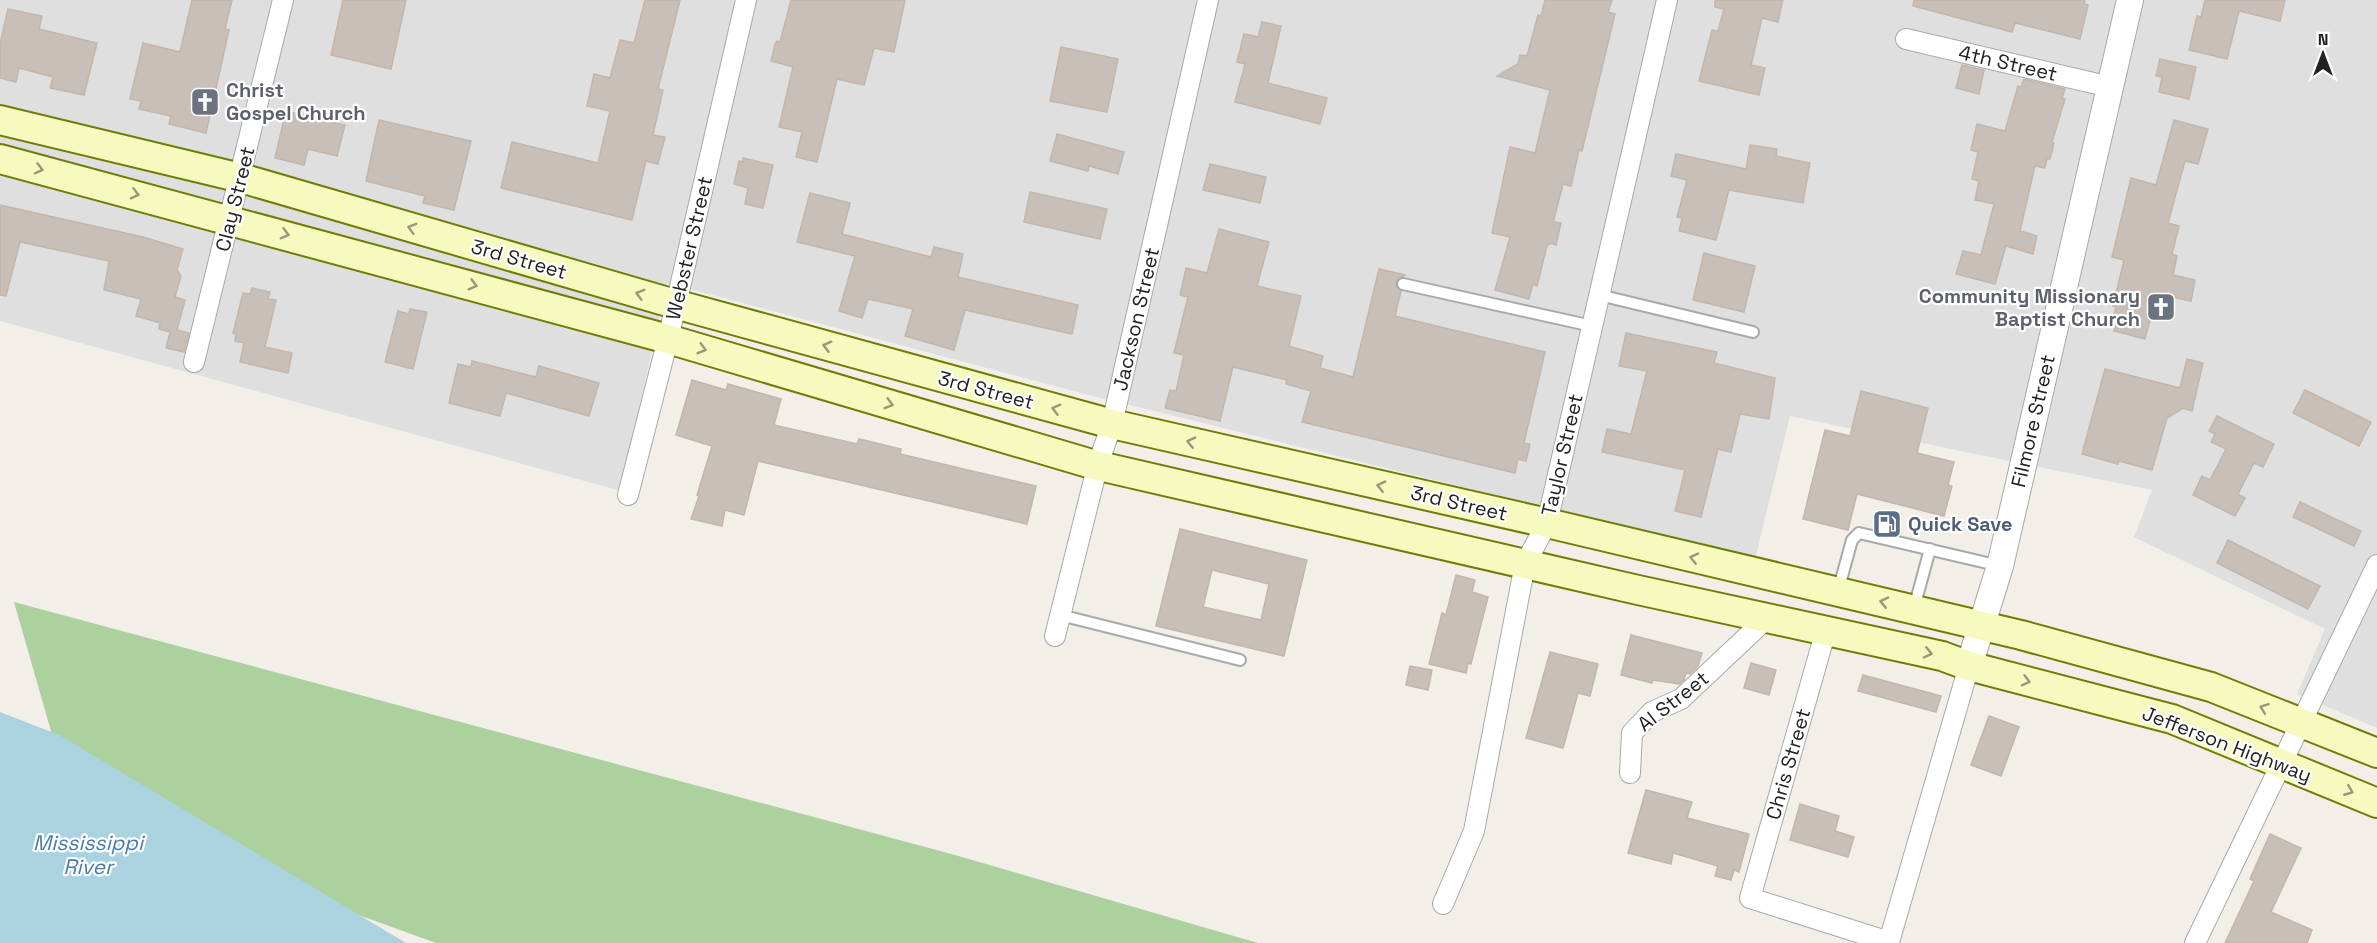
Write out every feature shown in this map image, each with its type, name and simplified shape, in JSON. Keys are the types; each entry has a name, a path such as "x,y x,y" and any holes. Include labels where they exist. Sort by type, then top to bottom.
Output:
{"main road":[{"name":"3rd Street","path":"0,120 241,178 675,304 1112,424 1982,624"},
{"name":"3rd Street","path":"0,159 668,339 1098,464 1525,564 1942,656 1970,666"},
{"path":"1982,624 2211,687 2377,753"},
{"name":"Jefferson Highway","path":"1970,666 2172,719 2377,803"}],"street":[{"name":"Clay Street","path":"194,362 283,0"},
{"name":"Webster Street","path":"628,495 668,339 746,0"},
{"name":"Jackson Street","path":"1055,636 1098,464 1112,424 1208,0"},
{"name":"Taylor Street","path":"1443,904 1474,831 1525,564 1547,523 1667,0"},
{"name":"Filmore Street","path":"1889,942 2000,566 2130,0"},
{"name":"4th Street","path":"1906,39 2110,87"},
{"path":"2195,943 2377,566"},
{"name":"Al Street","path":"1630,773 1632,733 1652,712 1681,699 1768,617"},
{"name":"Chris Street","path":"1826,630 1750,898 1889,942"}],"lane":[{"path":"1403,284 1592,326"},
{"path":"1599,295 1753,332"},
{"path":"1838,591 1852,540 1859,532 2000,566"},
{"path":"1914,609 1930,549"},
{"path":"1060,615 1240,660"}],"shaded area":[{"path":"0,0 2377,0 2377,728 2297,694 2325,629 2134,537 2152,490 1790,416 1755,559 1085,394 667,283 621,491 0,321"}],"green space":[{"path":"14,602 955,855 1258,943 436,943 353,913 69,794"}],"water":[{"name":"Mississippi River","path":"0,712 59,735 406,943 0,943"}],"building":[{"path":"192,0 232,0 225,29 229,30 206,133 169,124 171,116 139,109 141,101 130,99 143,43 180,52"},
{"path":"343,0 406,0 391,69 331,55"},
{"path":"645,0 680,0 658,89 663,90 653,135 665,137 658,164 646,161 632,220 501,188 512,142 598,163 610,111 587,106 594,74 610,78 620,40 634,43"},
{"path":"791,0 905,0 894,52 874,48 864,85 837,79 817,162 796,157 802,132 779,127 793,67 771,61 775,44 777,41 780,42"},
{"path":"1545,0 1612,0 1608,12 1615,14 1582,151 1579,150 1571,186 1563,184 1554,219 1554,222 1561,223 1556,245 1550,243 1547,246 1537,286 1533,284 1529,299 1495,290 1510,237 1492,233 1510,147 1535,153 1550,90 1497,76 1518,64 1520,55 1527,56 1538,15 1541,16"},
{"path":"1715,0 1783,0 1778,22 1762,18 1751,65 1765,68 1759,95 1699,81 1712,30 1718,31 1724,9 1715,7"},
{"path":"1914,0 2085,0 2084,4 2088,5 2080,39 2015,23 2012,32 1913,6"},
{"path":"2205,0 2285,0 2280,21 2239,11 2227,59 2189,50 2197,16 2201,17"},
{"path":"8,9 42,16 39,29 97,43 84,95 50,88 53,77 19,68 16,82 0,78 0,44"},
{"path":"1262,22 1281,26 1268,83 1327,98 1320,124 1235,102 1245,64 1237,62 1244,34 1258,37"},
{"path":"1061,47 1118,59 1107,112 1050,101"},
{"path":"2160,59 2196,67 2189,99 2159,92 2162,77 2156,76"},
{"path":"1962,65 1984,70 1979,94 1956,88"},
{"path":"2024,79 2065,89 2062,98 2065,99 2052,142 2054,143 2050,159 2047,159 2045,168 2035,166 2020,231 2037,236 2033,254 2006,246 1995,284 1956,274 1963,251 1981,255 1994,204 1975,200 1979,181 1972,179 1978,152 1971,150 1977,124 2005,131 2018,86 2021,87"},
{"path":"286,111 345,125 337,156 308,149 304,165 275,158"},
{"path":"379,120 471,141 454,210 423,203 425,196 366,181"},
{"path":"2174,120 2208,129 2198,164 2185,161 2168,223 2179,226 2172,254 2177,256 2173,275 2195,280 2191,301 2157,294 2145,339 2114,331 2117,319 2113,318 2116,307 2113,306 2124,260 2112,257 2131,178 2156,185"},
{"path":"1057,134 1124,152 1118,174 1089,166 1088,171 1050,161"},
{"path":"1750,145 1777,149 1776,156 1810,163 1803,203 1729,190 1716,240 1679,231 1682,218 1677,217 1687,180 1671,176 1676,154 1746,169"},
{"path":"743,158 773,165 763,208 745,204 748,188 734,184 739,161 743,162"},
{"path":"1210,164 1266,177 1260,203 1203,190"},
{"path":"1030,192 1107,209 1100,239 1024,222"},
{"path":"810,193 850,203 842,234 931,257 934,247 963,254 958,277 1078,305 1072,334 965,310 954,350 905,336 913,309 868,299 862,318 839,311 855,256 797,242"},
{"path":"0,205 143,237 183,249 177,270 181,276 175,297 185,300 177,330 189,333 184,352 166,348 170,332 159,329 160,323 136,316 141,299 104,290 109,261 20,242 6,296 0,295"},
{"path":"1219,229 1269,242 1257,286 1301,296 1289,346 1323,356 1320,368 1353,377 1379,269 1405,275 1396,282 1396,287 1401,291 1395,316 1545,352 1524,443 1530,444 1526,461 1518,459 1515,473 1302,422 1311,391 1286,384 1287,380 1233,367 1220,421 1165,408 1170,390 1176,391 1184,355 1174,353 1188,297 1180,295 1186,268 1207,273"},
{"path":"1704,253 1755,266 1744,312 1693,300"},
{"path":"252,288 270,292 268,299 276,300 265,347 292,353 288,373 240,362 244,343 235,341 236,334 233,333 243,293 250,294"},
{"path":"410,309 427,312 413,369 385,362 398,311 409,314"},
{"path":"1626,333 1717,352 1714,363 1775,378 1769,419 1740,414 1731,452 1718,449 1701,517 1675,511 1685,470 1602,452 1607,429 1631,434 1647,371 1619,366"},
{"path":"2187,359 2203,363 2192,411 2183,408 2167,418 2152,470 2082,454 2105,369 2180,388"},
{"path":"472,361 536,377 539,366 599,383 589,416 506,393 500,416 449,403 458,364 471,367"},
{"path":"692,380 726,390 728,384 781,399 774,425 857,444 859,439 901,449 900,454 1036,486 1027,524 758,461 744,515 725,510 722,526 691,519 712,446 676,435"},
{"path":"2305,390 2371,422 2359,446 2293,413"},
{"path":"1861,391 1928,408 1917,453 1954,462 1948,485 1952,486 1944,516 1857,494 1848,530 1803,519 1825,430 1850,436"},
{"path":"2217,416 2274,444 2263,467 2254,463 2238,494 2245,498 2235,516 2193,495 2202,476 2210,480 2226,449 2211,442 2215,434 2209,431"},
{"path":"2300,502 2361,531 2354,546 2293,517"},
{"path":"1180,529 1307,560 1284,656 1156,626","holes":["1212,570 1269,584 1261,620 1203,607"]},
{"path":"2228,540 2320,586 2308,609 2217,563"},
{"path":"1456,575 1475,580 1472,592 1488,597 1471,664 1468,663 1466,673 1429,664 1442,613 1446,615"},
{"path":"1631,635 1702,653 1698,666 1690,674 1686,673 1684,680 1679,684 1653,680 1652,683 1621,675"},
{"path":"1550,652 1598,664 1590,696 1578,693 1563,748 1526,738"},
{"path":"1751,663 1776,670 1769,695 1744,688"},
{"path":"1410,666 1432,670 1428,690 1406,685"},
{"path":"1863,675 1941,696 1936,712 1858,691"},
{"path":"1989,716 2019,727 2001,776 1971,765"},
{"path":"1646,790 1692,802 1687,818 1749,834 1739,872 1734,870 1731,880 1715,876 1718,866 1673,853 1671,864 1628,853"},
{"path":"1800,804 1839,816 1835,831 1854,837 1848,857 1790,840"},
{"path":"2270,834 2301,848 2271,912 2312,930 2307,943 2225,943 2254,881 2250,879"}],"place":[{"name":"Christ Gospel Church","path":"205,102"},
{"name":"Community Missionary Baptist Church","path":"2161,307"},
{"name":"Quick Save","path":"1887,524"}]}
